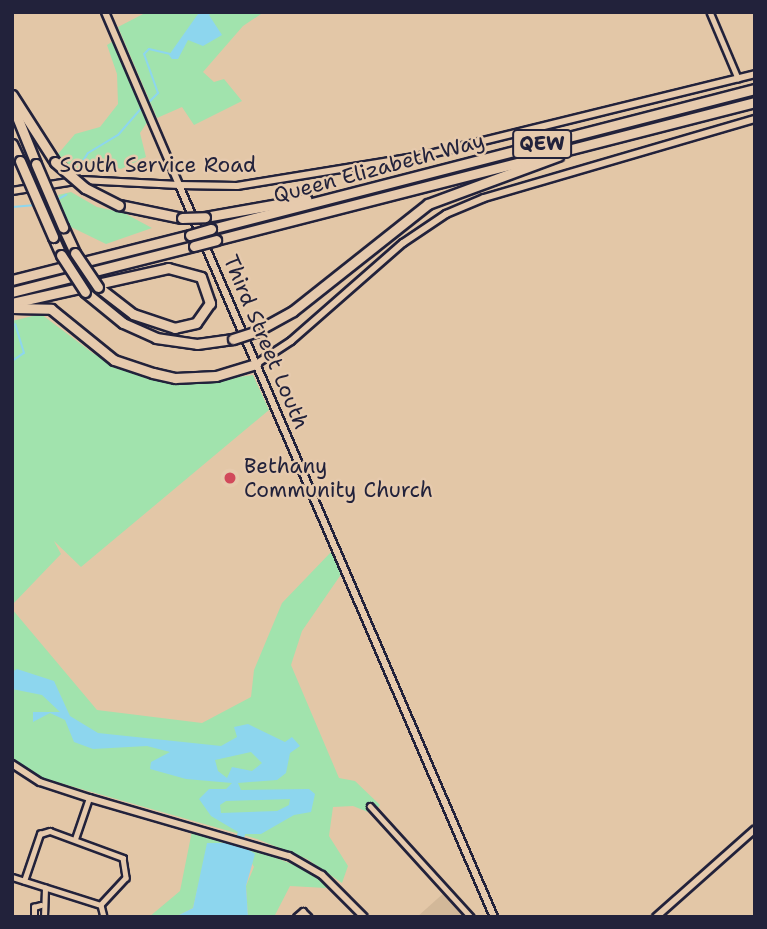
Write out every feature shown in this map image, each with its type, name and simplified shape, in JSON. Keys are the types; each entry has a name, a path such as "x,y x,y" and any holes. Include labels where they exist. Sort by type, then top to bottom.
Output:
{"highway":[{"name":"Queen Elizabeth Way","path":"12,280 755,89"},
{"path":"12,95 55,162 85,188 118,205 182,218 205,217 310,198 328,199"},
{"name":"Queen Elizabeth Way","path":"12,292 755,102"},
{"path":"12,106 75,253 98,287 134,314 174,328 196,323 210,303 201,277 168,268 12,305"},
{"path":"12,144 61,255 85,292 123,323 156,338 197,344 233,339 255,332 293,311 428,204 515,169 637,131"},
{"path":"12,305 51,309 114,360 153,373 176,378 216,376 257,364"}],"main road":[{"name":"Third Street Louth","path":"105,12 494,917"},
{"name":"South Service Road","path":"12,191 81,180 237,186 426,155 755,74"},
{"path":"257,364 291,341 403,243 446,214 484,198 755,119"},
{"path":"12,764 40,782 89,799 251,842 322,875 364,917"},
{"path":"656,917 755,829"}],"street":[{"path":"710,12 738,78"},
{"path":"75,839 89,799"},
{"path":"370,806 471,917"},
{"path":"24,881 42,831 75,839 125,861 126,878 101,905"},
{"path":"12,877 101,905"},
{"path":"44,917 41,905 45,888"},
{"path":"34,917 34,907 41,905"},
{"path":"101,905 104,917"},
{"path":"296,917 303,911 309,917"}],"shaded area":[{"path":"446,891 468,917 417,917"}],"green space":[{"path":"147,12 264,12 243,26 203,72 214,82 224,79 242,101 194,125 182,107 157,118 118,27"},
{"path":"115,40 150,118 140,133 146,157 121,169 93,161 76,174 58,154 75,134 100,127 118,104 117,74 107,45"},
{"path":"71,192 97,207 124,213 152,228 106,244 69,226 58,195"},
{"path":"41,314 94,354 145,377 188,384 253,375 269,410 81,567 54,541 61,554 12,605 12,321"},
{"path":"332,551 342,573 302,631 291,665 339,778 355,781 380,805 373,814 353,806 333,807 329,836 348,866 342,883 307,859 257,839 39,777 12,758 12,609 97,710 202,723 251,697 254,670 282,603"},
{"path":"192,831 235,841 218,843 203,865 193,908 175,917 149,917 180,891"},
{"path":"242,845 297,866 325,881 326,888 290,886 274,917 248,917 246,886 254,867"}],"water":[{"path":"212,12 209,15 222,35 203,46 188,40 178,59 172,59 169,55 198,14"},
{"path":"17,669 54,681 70,716 98,733 221,746 237,737 234,727 248,724 285,742 292,737 300,746 290,753 286,773 277,780 238,783 241,790 309,789 315,794 311,812 294,815 261,834 245,834 243,846 255,854 246,886 248,917 175,917 193,908 207,843 234,843 238,832 211,816 199,799 209,789 226,789 232,783 186,779 150,769 151,762 170,752 147,746 93,749 74,742 65,720 50,713 33,722 33,712 60,712 42,695 12,689 12,672","holes":["251,752 262,763 252,771 232,767 227,778 218,771 215,760","290,799 289,805 277,811 221,813 220,805 226,801"]}],"waterway":[{"path":"147,104 158,93 144,54 149,49 171,54"},
{"path":"77,171 88,153 118,135 142,107"},
{"path":"55,201 66,195"},
{"path":"12,207 36,205"},
{"path":"12,361 24,353 15,324"}],"place":[{"name":"Bethany Community Church","path":"230,478"}]}
